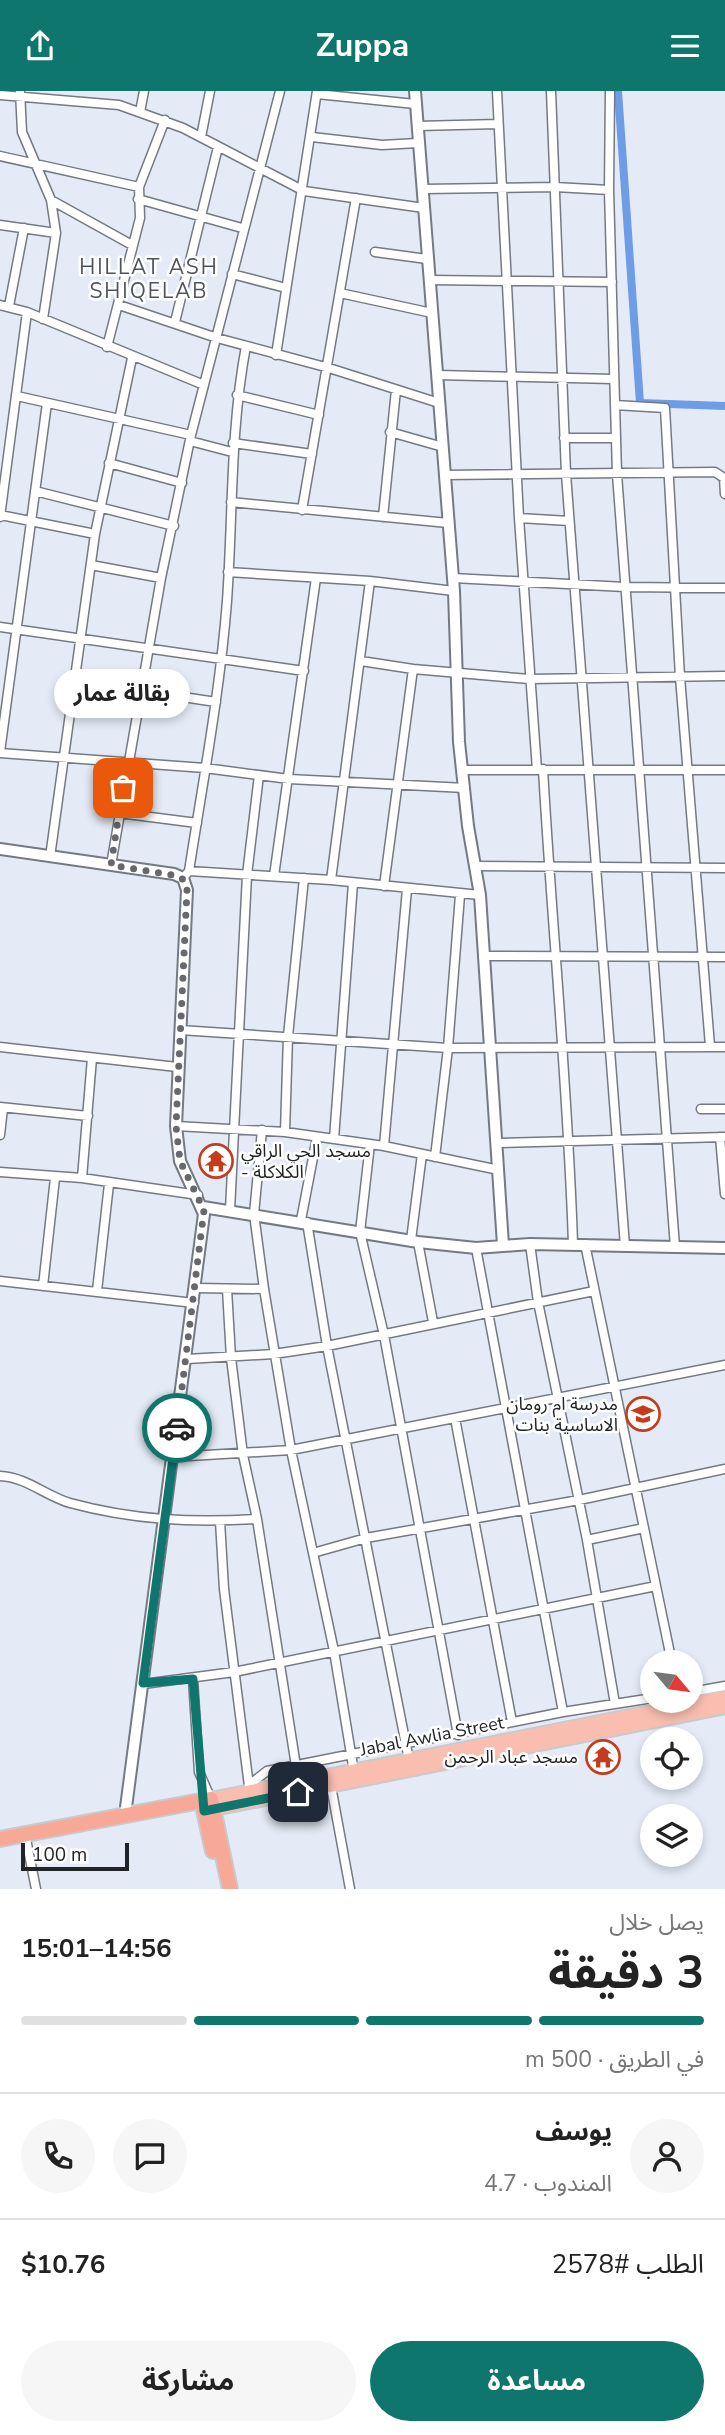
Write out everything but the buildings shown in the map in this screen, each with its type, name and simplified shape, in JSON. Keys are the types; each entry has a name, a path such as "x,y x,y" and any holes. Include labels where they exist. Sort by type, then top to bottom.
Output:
{"highway":[{"name":"Jabal Awlia Street","path":"0,1839 125,1815 204,1805"},
{"path":"204,1805 221,1889"},
{"path":"204,1805 230,1889"}],"main road":[{"name":"Jabal Awlia Street","path":"704,1700 725,1697"},
{"name":"Jabal Awlia Street","path":"204,1805 331,1786 725,1707"},
{"name":"Jabal Awlia Street","path":"204,1805 249,1788 354,1772 640,1712"}],"street":[{"path":"94,102 96,91"},
{"path":"140,112 144,91"},
{"path":"201,137 210,91"},
{"path":"111,865 190,438 279,91"},
{"path":"415,91 454,591 458,741 480,895 503,1245"},
{"path":"497,91 529,679 540,769 560,1047 579,1244 594,1291 669,1650"},
{"path":"551,91 566,474 625,1246"},
{"path":"610,91 609,190 617,474 675,1247"},
{"path":"276,355 304,191 317,92 415,104"},
{"path":"0,95 94,102 140,112 201,137 258,170 304,191 424,208"},
{"path":"20,95 22,132 51,200 56,233 43,319"},
{"path":"107,347 141,211 139,187 165,120"},
{"path":"416,126 498,124"},
{"path":"312,137 382,145 418,143"},
{"path":"175,322 218,148"},
{"path":"0,156 139,187"},
{"path":"423,189 555,187 609,190"},
{"path":"302,510 329,368 356,198"},
{"path":"138,199 242,228"},
{"path":"51,200 132,245"},
{"path":"0,225 56,233"},
{"path":"24,227 4,306 27,312 132,358 204,385"},
{"path":"376,252 427,260"},
{"path":"232,274 286,288"},
{"path":"429,280 612,282"},
{"path":"340,293 432,313"},
{"path":"119,305 217,338 329,368 439,403"},
{"path":"27,312 0,516 95,534"},
{"path":"125,1815 187,1359 203,1207 180,1161 176,1126 186,875 216,702 228,572 237,395 246,346"},
{"path":"50,857 95,534 132,358"},
{"path":"436,375 613,379"},
{"path":"383,517 396,390"},
{"path":"237,395 319,415"},
{"path":"17,396 233,447 312,454"},
{"path":"47,403 3,705 0,752 62,759 205,768 289,779 465,788"},
{"path":"615,405 665,407 680,677 710,1046"},
{"path":"390,432 443,447"},
{"path":"564,438 616,438"},
{"path":"109,463 183,483"},
{"path":"445,475 720,473 725,494"},
{"path":"35,491 173,526"},
{"path":"232,502 448,523"},
{"path":"519,518 569,520"},
{"path":"92,565 162,578"},
{"path":"228,572 370,580 454,591"},
{"path":"274,877 316,578"},
{"path":"453,578 625,587 725,588"},
{"path":"331,880 370,580"},
{"path":"0,627 303,671"},
{"path":"361,661 458,675 529,679 725,676"},
{"path":"384,886 413,669"},
{"path":"143,691 216,702"},
{"path":"463,770 725,770"},
{"path":"230,1210 247,875 260,775"},
{"path":"119,813 197,823"},
{"path":"0,849 186,875 304,877 480,895"},
{"path":"475,866 647,870 725,868"},
{"path":"285,1132 288,1036 304,877"},
{"path":"334,1139 353,883"},
{"path":"384,1146 407,889"},
{"path":"435,1157 448,1048 460,895"},
{"path":"484,955 725,957"},
{"path":"180,1030 448,1048 725,1047"},
{"path":"0,1047 177,1067"},
{"path":"82,1178 92,1058"},
{"path":"0,1135 2,1107 88,1116"},
{"path":"701,1109 725,1109"},
{"path":"176,1126 285,1132 384,1146 499,1170"},
{"path":"262,1130 254,1214 264,1289 291,1450 334,1651 354,1772"},
{"path":"317,1137 304,1221 409,1761"},
{"path":"498,1143 722,1137 725,1193"},
{"path":"370,1144 360,1231 384,1335 458,1735"},
{"path":"422,1154 415,1241 433,1322"},
{"path":"0,1173 82,1178 198,1195"},
{"path":"43,1286 55,1178"},
{"path":"97,1291 109,1184"},
{"path":"203,1207 304,1221 415,1241 476,1248 530,1244 725,1248"},
{"path":"530,1244 538,1302 587,1540 615,1704"},
{"path":"476,1248 504,1409 527,1508 563,1711"},
{"path":"0,1281 194,1303"},
{"path":"196,1288 264,1289"},
{"path":"227,1289 231,1358 243,1455 257,1520 296,1766"},
{"path":"187,1359 274,1355 594,1291"},
{"path":"173,1458 291,1450 725,1365"},
{"path":"455,1418 512,1722"},
{"path":"313,1553 366,1538 579,1500 725,1469"},
{"path":"0,1476 9,1476 73,1503 164,1521 257,1520"},
{"path":"220,1521 223,1589 249,1788"},
{"path":"587,1540 645,1528"},
{"path":"143,1683 193,1679 656,1586"},
{"path":"193,1679 199,1772 204,1805"},
{"path":"704,1690 725,1686"},
{"path":"249,1788 267,1772 458,1735 563,1711 640,1700"},
{"path":"331,1786 350,1889"},
{"path":"25,1834 36,1889"}],"waterway":[{"path":"618,91 640,403 725,406"}],"way so far":[{"path":"123,788 111,865 178,876 185,881 187,890 176,1126 180,1161 201,1201 204,1214 177,1428"}],"place":[{"name":"بقالة عمار","path":"123,788"},
{"name":"مسجد الحي الراقي - الكلاكلة","path":"216,1161"},
{"name":"مدرسة ام رومان الاساسية بنات","path":"643,1414"},
{"name":"مسجد عباد الرحمن","path":"603,1757"}],"district":[{"name":"HILLAT ASH SHIQELAB","path":"149,279"}],"route":[{"path":"177,1428 143,1683 193,1679 202,1784 200,1793 204,1811 298,1792"}]}
